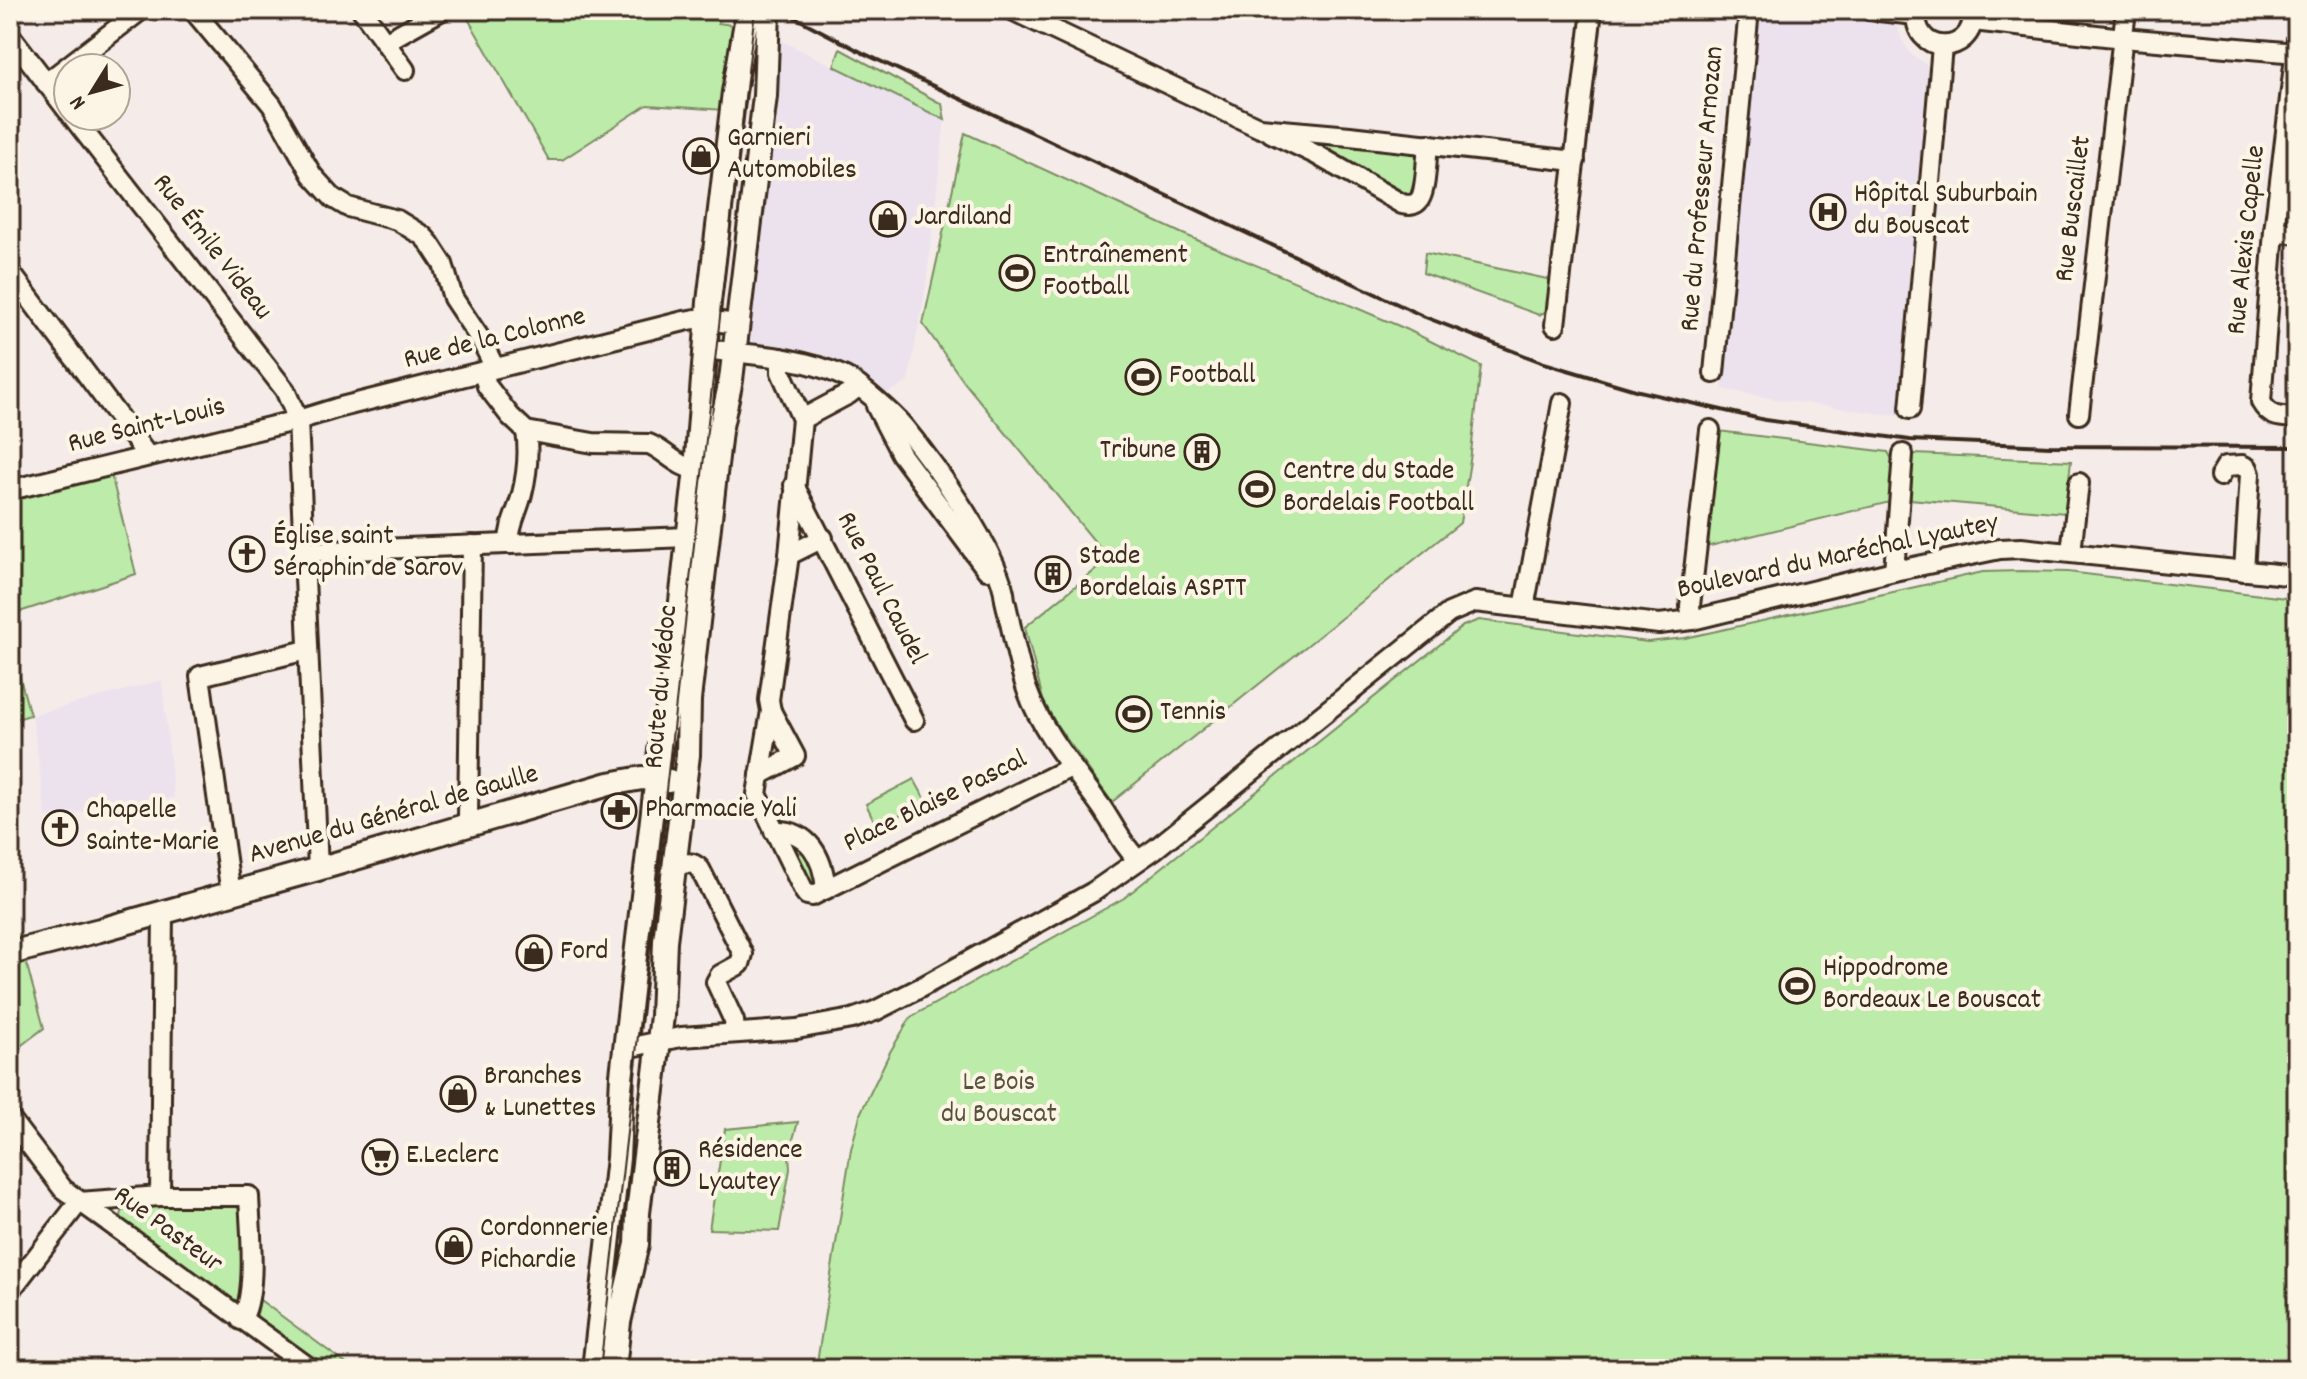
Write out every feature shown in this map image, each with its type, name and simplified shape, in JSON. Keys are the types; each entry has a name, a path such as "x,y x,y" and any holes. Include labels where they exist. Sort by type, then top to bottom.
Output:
{"main road":[{"name":"Route du Médoc","path":"594,1369 656,779 670,699 696,469 708,321 734,92 748,10"},
{"name":"Route du Médoc","path":"614,1369 619,1322 637,1244 662,1016 665,941 688,755 689,700 765,96 768,10"},
{"name":"Avenue du Général de Gaulle","path":"10,953 231,894 617,781 642,778 684,783"}],"street":[{"path":"46,83 141,10"},
{"path":"193,10 272,105 312,175 333,198 348,207 397,220 430,244 443,264 453,298 481,340 489,370 487,386 526,431 593,443 649,444 683,466 696,469"},
{"path":"362,10 405,70"},
{"path":"385,42 442,10"},
{"path":"1555,325 1592,10"},
{"name":"Rue du Professeur Arnozan","path":"1714,373 1749,10"},
{"path":"1869,10 1917,12 1918,29 1922,35 1942,46 1962,40 1969,32 1973,16 2123,38 2297,49"},
{"name":"Rue Buscaillet","path":"2079,414 2126,10"},
{"path":"1014,11 1038,16 1317,155 1402,204 1418,202 1423,195 1428,144"},
{"path":"10,35 52,91"},
{"path":"1910,409 1942,46"},
{"name":"Rue Alexis Capelle","path":"2297,49 2274,231 2261,402 2276,417 2297,418"},
{"path":"1260,128 1575,161"},
{"name":"Rue Émile Videau","path":"84,132 285,390 298,420"},
{"path":"2274,231 2297,234"},
{"path":"10,272 147,455"},
{"name":"Rue de la Colonne","path":"298,420 684,321 695,319 738,324"},
{"path":"705,349 813,364 846,377 873,400 957,515 980,536 1004,587 1027,690 1071,767 1100,805 1129,852 1138,860"},
{"path":"760,775 795,756 771,711 769,700 789,555 802,419 781,372 781,358"},
{"path":"802,419 859,386"},
{"path":"1524,608 1562,403"},
{"path":"298,420 318,869"},
{"name":"Rue Saint-Louis","path":"10,490 298,420"},
{"path":"1692,620 1690,606 1710,430"},
{"path":"509,543 509,531 522,494 529,447 526,431"},
{"path":"1894,571 1903,454"},
{"path":"2220,476 2226,466 2242,465 2248,468 2250,474 2244,571"},
{"path":"2071,552 2079,483"},
{"name":"Rue Paul Caudel","path":"794,485 914,720"},
{"path":"304,552 688,537"},
{"path":"789,555 823,538"},
{"path":"470,824 472,545"},
{"name":"Boulevard du Maréchal Lyautey","path":"626,1048 659,1040 797,1029 852,1019 875,1011 1093,892 1155,849 1449,613 1475,602 1659,624 1692,620 1894,571 2000,549 2021,548 2297,576"},
{"path":"231,894 200,676 307,650"},
{"path":"771,711 757,794 774,831"},
{"name":"Place Blaise Pascal","path":"826,889 814,849 800,834 774,831 807,895 812,896 1071,767"},
{"path":"674,868 688,862 697,865 743,954 740,964 720,975 716,982 734,1021 735,1032"},
{"path":"160,1196 163,913"},
{"name":"Rue Pasteur","path":"10,1119 63,1189 311,1369"},
{"path":"10,1291 79,1202 160,1196 249,1196 251,1288 247,1311 241,1320"}],"shaded area":[{"name":"Hôpital Suburbain du Bouscat","path":"1763,12 1897,25 1911,54 1933,69 1897,416 1722,389 1725,359 1722,354 1755,18"},
{"path":"776,38 945,120 926,287 908,382 884,395 848,365 817,353 752,342 747,331"},
{"path":"162,680 174,798 46,817 32,715"}],"green space":[{"path":"463,10 697,10 713,20 704,10 721,10 718,23 739,26 725,110 647,105 562,160 549,160"},
{"path":"840,49 942,104 945,120 834,66"},
{"name":"Centre du Stade Bordelais Football","path":"965,133 1183,234 1406,329 1481,366 1460,523 1112,802 1056,724 1043,700 1025,627 1109,559 964,382 923,324"},
{"path":"1326,142 1415,151 1420,172 1413,193 1405,196 1321,151"},
{"path":"1425,253 1552,280 1549,310 1539,315 1423,273"},
{"path":"1718,431 1888,452 1894,463 1890,502 1706,547"},
{"path":"1914,454 2071,461 2065,513 1910,499"},
{"path":"111,474 136,574 10,615 10,499"},
{"name":"Hippodrome Bordeaux Le Bouscat","path":"1983,572 2068,572 2286,598 2297,607 2297,1369 816,1369 851,1149 861,1112 911,1017 1124,898 1463,626 1479,620 1648,642 1685,638"},
{"path":"10,641 30,715 10,721"},
{"path":"914,779 926,801 877,827 866,804"},
{"path":"787,837 802,844 820,883 811,889"},
{"path":"26,962 44,1028 10,1054 10,966"},
{"path":"798,1122 789,1153 790,1169 779,1231 709,1229 725,1129"},
{"path":"231,1203 245,1216 242,1298 234,1303 125,1229 121,1219 127,1205"},
{"path":"260,1300 353,1369 326,1369 256,1319"}],"tram line":[{"path":"600,1369 755,10"}],"railway":[{"path":"781,10 863,53 1425,317 1544,363 1639,391 1765,420 1910,440 2050,446 2297,447"}],"place":[{"name":"Garnieri Automobiles","path":"701,156"},
{"name":"Hôpital Suburbain du Bouscat","path":"1828,212"},
{"name":"Jardiland","path":"888,219"},
{"name":"Entraînement Football","path":"1017,273"},
{"name":"Football","path":"1143,377"},
{"name":"Tribune","path":"1202,452"},
{"name":"Centre du Stade Bordelais Football","path":"1257,489"},
{"name":"Église saint Séraphin de Sarov","path":"247,554"},
{"name":"Stade Bordelais ASPTT","path":"1053,574"},
{"name":"Tennis","path":"1134,714"},
{"name":"Pharmacie Yali","path":"619,811"},
{"name":"Chapelle Sainte-Marie","path":"60,828"},
{"name":"Ford","path":"534,953"},
{"name":"Hippodrome Bordeaux Le Bouscat","path":"1797,986"},
{"name":"Branches & Lunettes","path":"458,1094"},
{"name":"E.Leclerc","path":"380,1157"},
{"name":"Résidence Lyautey","path":"672,1168"},
{"name":"Cordonnerie Pichardie","path":"454,1246"}],"park label":[{"name":"Le Bois du Bouscat","path":"999,1100"}]}
